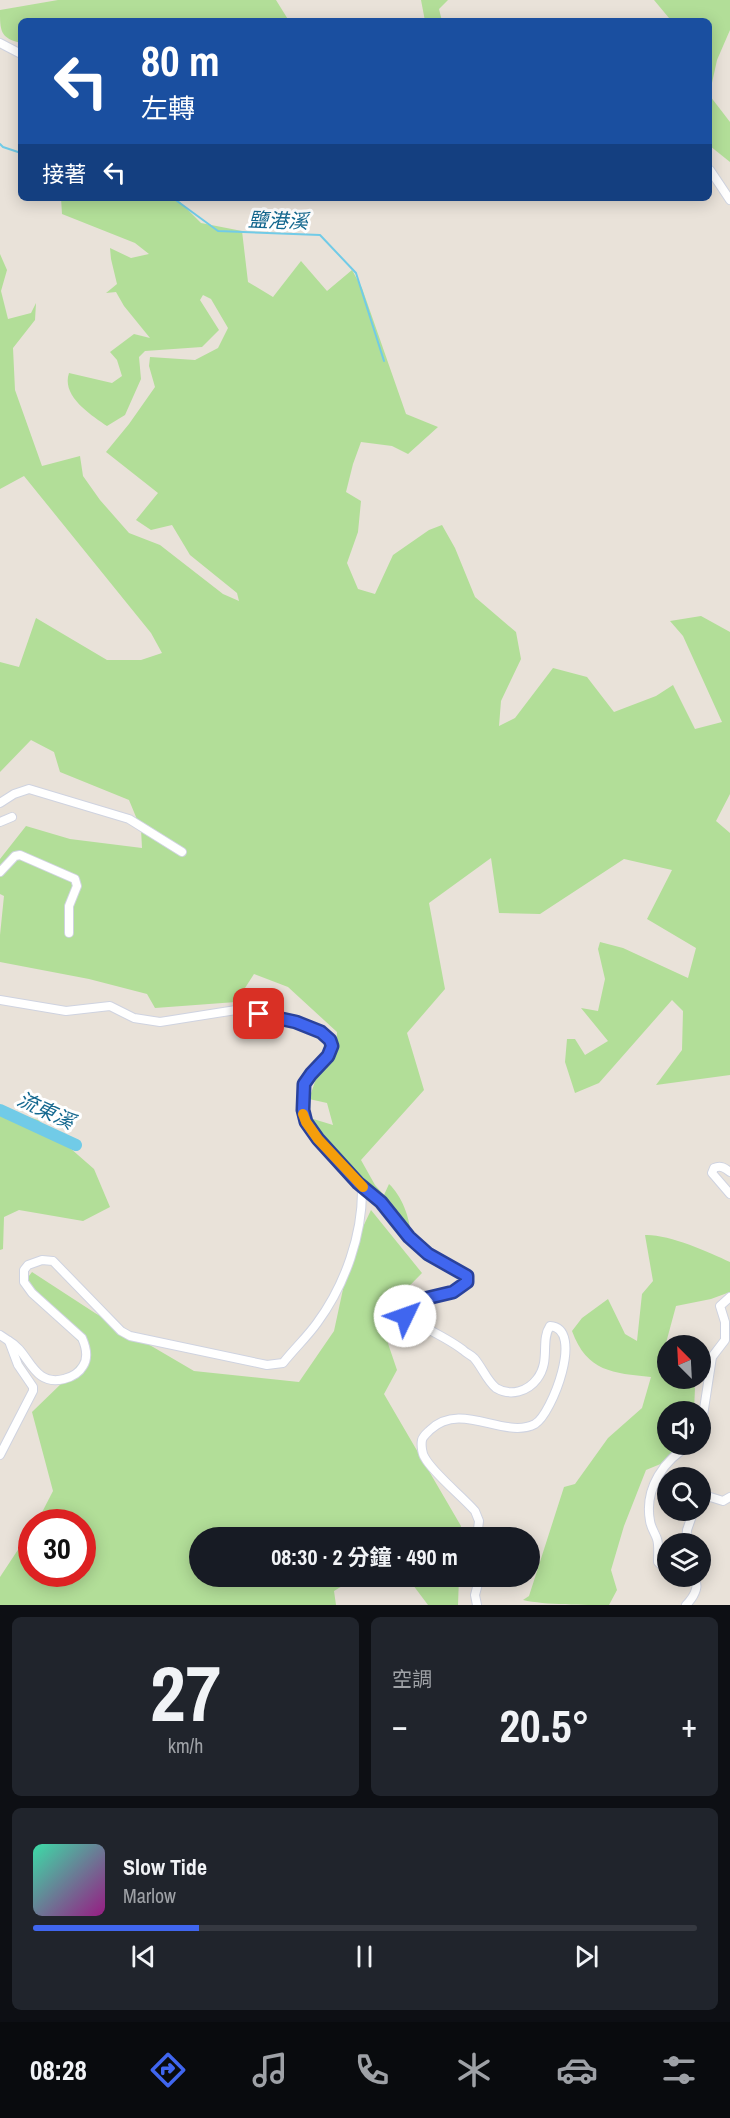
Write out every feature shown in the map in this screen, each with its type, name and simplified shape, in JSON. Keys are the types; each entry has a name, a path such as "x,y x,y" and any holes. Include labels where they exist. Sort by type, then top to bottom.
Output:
{"street":[{"path":"0,42 18,52"},
{"path":"712,173 730,200"},
{"path":"0,803 14,794 29,789 129,819 182,852"},
{"path":"0,822 12,817"},
{"path":"0,872 15,856 21,855 75,879 77,886 69,906 69,933"},
{"path":"0,1000 60,1011 110,1006 134,1018 160,1022 236,1010 282,1018 321,1032 330,1040 331,1051 304,1084 306,1122 318,1139 363,1187 381,1202 423,1251 467,1276 467,1282 453,1292 411,1302 405,1308 406,1318 474,1358 496,1388 518,1392 526,1390 543,1371 548,1328 554,1326 564,1336 565,1366 540,1420 527,1427 514,1427 455,1418 436,1423 425,1434 421,1443 424,1457 475,1511 479,1521 478,1527"},
{"path":"730,1172 717,1167 712,1173 730,1194"},
{"path":"0,1335 15,1345 35,1372 43,1377 59,1380 70,1377 85,1363 86,1347 82,1338 32,1293 24,1282 24,1270 28,1265 48,1260 53,1262 121,1331 130,1336 267,1365 283,1363 317,1323 342,1281 360,1218 363,1187"},
{"path":"705,1401 712,1358 725,1340 725,1322 720,1306 730,1297"},
{"path":"0,1455 33,1391 33,1387 18,1365 9,1341"},
{"path":"657,1540 649,1519 653,1488 657,1476 667,1462 677,1455"},
{"path":"711,1497 723,1501 730,1497"},
{"path":"477,1587 475,1595 477,1605"},
{"path":"686,1605 694,1597 697,1587"}],"green space":[{"path":"58,0 276,0 287,18 18,18 18,42 5,36 0,23 0,10"},
{"path":"421,0 448,0 439,9 441,18 424,18"},
{"path":"654,0 730,0 730,30 717,60 712,83 712,18 669,18"},
{"path":"712,99 730,122 730,162 712,148"},
{"path":"61,201 179,201 201,223 242,231 248,282 273,297 301,261 327,291 352,270 362,288 406,414 438,427 408,454 392,446 361,442 346,492 361,501 358,532 347,563 358,589 375,594 393,555 429,530 442,525 455,548 475,597 516,632 521,659 501,701 499,726 515,718 553,668 587,677 614,712 656,696 673,685 695,729 722,722 683,636 670,621 701,616 730,632 730,794 716,821 730,833 730,1075 656,1085 682,1050 683,1011 672,1000 599,1083 575,1093 565,1062 567,1039 575,1039 585,1055 608,1041 581,1008 598,1011 605,979 598,949 600,942 623,948 688,978 696,948 647,919 672,870 624,859 540,914 499,913 491,858 429,903 445,989 407,1033 424,1090 361,1160 375,1185 384,1195 389,1184 398,1195 407,1215 411,1236 380,1198 311,1125 310,1118 333,1125 327,1103 309,1099 318,1073 336,1055 337,1032 288,987 254,974 236,1002 155,1008 147,994 89,979 0,962 4,896 0,894 0,859 26,826 70,839 142,848 141,829 129,800 60,772 54,752 31,740 0,772 0,662 19,667 36,618 107,660 141,660 162,653 151,633 24,476 0,489 0,254 7,270 1,291 8,319 31,313 36,303 35,320 13,348 15,390 42,466 80,456 83,476 100,500 129,533 160,545 223,594 239,601 237,593 190,555 172,525 151,530 136,520 158,493 106,452 155,387 149,366 150,357 195,360 218,348 228,328 211,299 203,295 200,300 219,330 202,347 145,351 139,357 141,379 125,415 107,426 73,397 69,389 69,373 112,383 122,376 117,360 110,352 134,334 150,338 124,306 116,292 106,293 117,284 110,248 131,258 149,254 135,243 62,214"},
{"path":"0,1108 38,1120 94,1169 110,1207 83,1221 19,1210 4,1217 3,1249 0,1250"},
{"path":"371,1210 422,1273 379,1317 397,1370 384,1394 461,1527 189,1527 189,1587 341,1587 334,1591 336,1605 0,1605 0,1577 18,1550 18,1587 96,1587 96,1509 44,1509 53,1491 32,1412 65,1380 89,1352 22,1285 32,1272 95,1313 194,1371 299,1382 334,1331 351,1252"},
{"path":"645,1235 676,1240 730,1262 730,1292 711,1299 676,1306 668,1335 657,1335 657,1389 695,1389 694,1401 657,1401 657,1455 682,1455 646,1470 624,1526 611,1570 617,1590 609,1605 554,1604 523,1600 529,1596 532,1587 540,1587 540,1562 564,1487 575,1484 608,1438 642,1408 651,1377 625,1374 594,1363 578,1345 572,1331 582,1318 608,1299 625,1334 637,1341 642,1294 653,1281"},
{"path":"414,1587 459,1587 458,1605 428,1605"}],"waterway":[{"name":"鹽港溪","path":"0,144 18,152"},
{"name":"鹽港溪","path":"177,201 218,231 320,235 356,273 384,361"},
{"name":"流東溪","path":"0,1110 76,1145"}],"slow traffic":[{"path":"303,1114 318,1139 363,1187"}],"route":[{"path":"259,1014 296,1022 321,1032 330,1040 331,1051 304,1084 303,1110 306,1122 318,1139 358,1183 381,1202 423,1251 467,1276 467,1282 453,1292 411,1302 405,1308 405,1316"}]}
